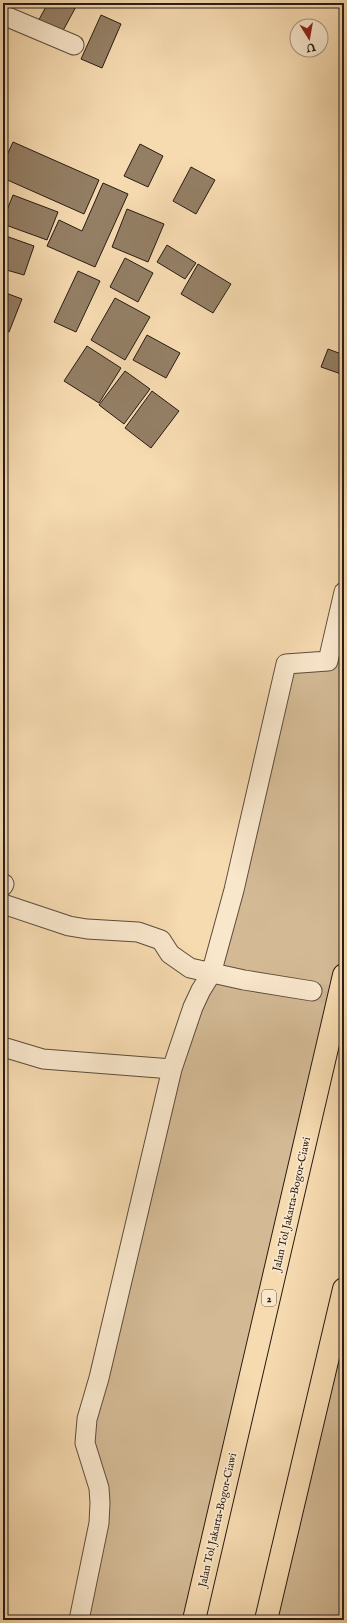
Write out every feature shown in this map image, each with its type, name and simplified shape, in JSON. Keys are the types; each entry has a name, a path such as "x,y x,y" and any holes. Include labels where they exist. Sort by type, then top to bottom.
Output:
{"highway":[{"name":"Jalan Tol Jakarta–Bogor–Ciawi","path":"194,1620 344,975"},
{"path":"266,1620 344,1289"}],"street":[{"path":"3,15 74,45"},
{"path":"79,1620 99,1523 100,1502 99,1488 84,1443 88,1419 172,1069 193,1007 211,974 234,890 286,664 328,661 344,592"},
{"path":"3,904 69,926 86,929 138,932 161,940 170,954 190,968 211,974 312,991"},
{"path":"3,1047 43,1058 172,1069"}],"shaded area":[{"path":"344,591 344,975 194,1620 79,1620 99,1523 85,1443 193,1007 286,664 328,661"},
{"path":"344,1289 344,1620 266,1620"}],"building":[{"path":"37,3 46,3 44,7"},
{"path":"48,3 78,3 59,38 36,25"},
{"path":"101,15 121,24 102,68 81,59"},
{"path":"13,142 99,180 84,214 3,178 3,164"},
{"path":"140,144 163,156 148,187 124,176"},
{"path":"191,167 215,180 196,214 173,201"},
{"path":"103,183 128,194 95,267 47,246 59,220 82,231"},
{"path":"13,195 58,212 47,240 3,224 3,220"},
{"path":"127,209 164,224 148,262 112,247"},
{"path":"3,235 34,246 24,275 3,269"},
{"path":"167,245 196,263 185,279 157,262"},
{"path":"125,258 153,273 138,302 110,287"},
{"path":"198,264 231,284 213,313 181,294"},
{"path":"78,271 100,281 76,332 54,322"},
{"path":"3,292 22,299 9,332 3,330"},
{"path":"115,298 150,317 125,360 91,340"},
{"path":"147,335 180,353 166,378 133,360"},
{"path":"87,346 121,368 99,403 64,381"},
{"path":"328,349 344,355 344,375 321,367"},
{"path":"125,371 150,389 124,424 99,405"},
{"path":"152,391 179,411 151,448 125,428"}],"tunnel":[{"path":"312,991 344,999"}]}
